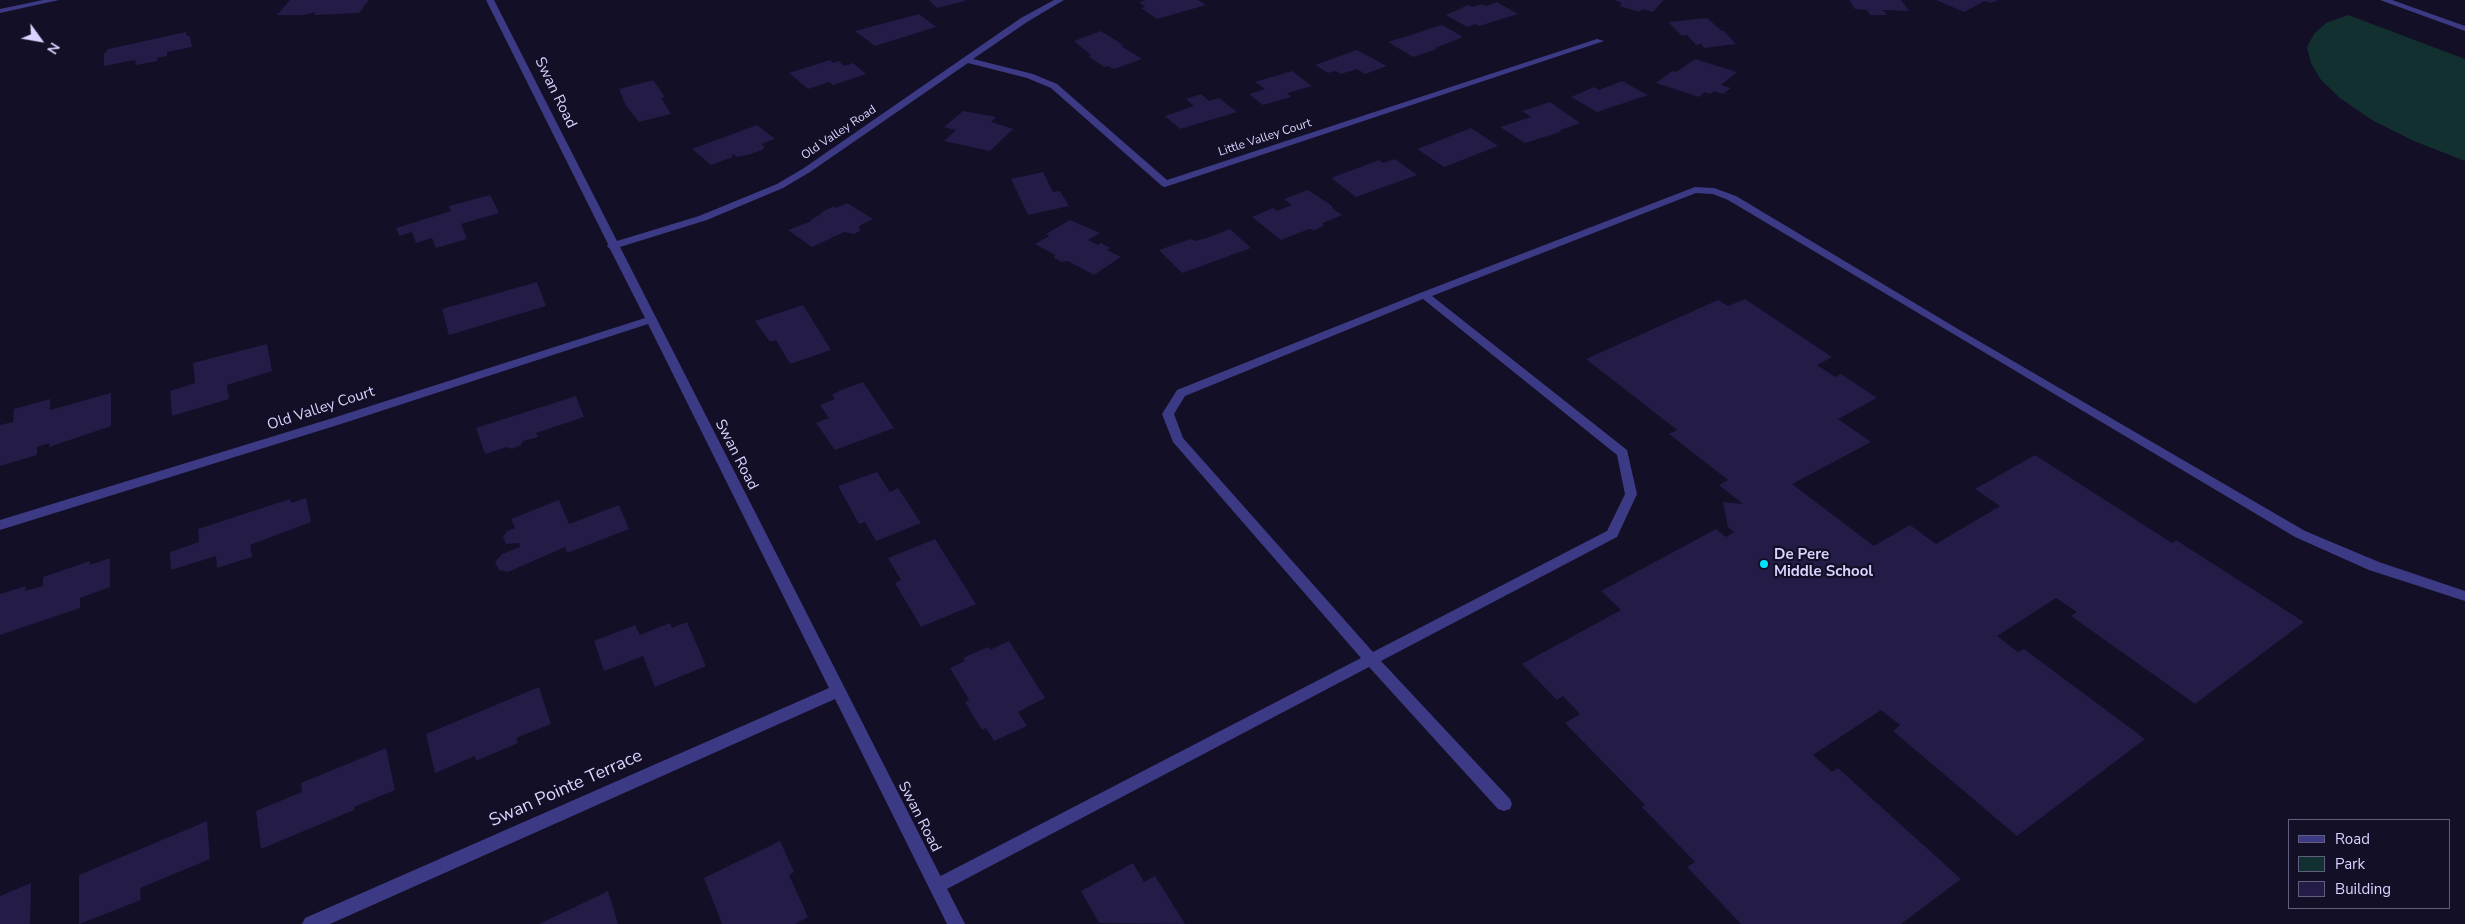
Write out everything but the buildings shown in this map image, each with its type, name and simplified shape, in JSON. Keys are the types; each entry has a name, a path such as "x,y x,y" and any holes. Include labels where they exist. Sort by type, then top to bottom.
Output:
{"street":[{"path":"0,10 55,0"},
{"name":"Swan Road","path":"490,0 612,246 956,924"},
{"name":"Old Valley Road","path":"612,246 703,218 780,186 807,170 1024,20 1060,0"},
{"path":"2384,0 2465,29"},
{"name":"Little Valley Court","path":"967,60 1030,76 1054,86 1165,184 1600,41"},
{"path":"1504,804 1370,660 1177,439 1168,414 1181,393 1424,295 1695,190 1714,192 1732,198 1954,332 2300,534 2374,566 2465,596"},
{"path":"937,886 1612,534 1632,494 1623,453 1424,295"},
{"name":"Old Valley Court","path":"0,525 337,421 650,320"},
{"name":"Swan Pointe Terrace","path":"312,924 837,691"}],"green space":[{"path":"2348,15 2465,59 2465,161 2414,141 2372,120 2340,98 2321,80 2311,63 2307,47 2314,34 2326,23"}],"place":[{"name":"De Pere Middle School","path":"1764,564"}]}
